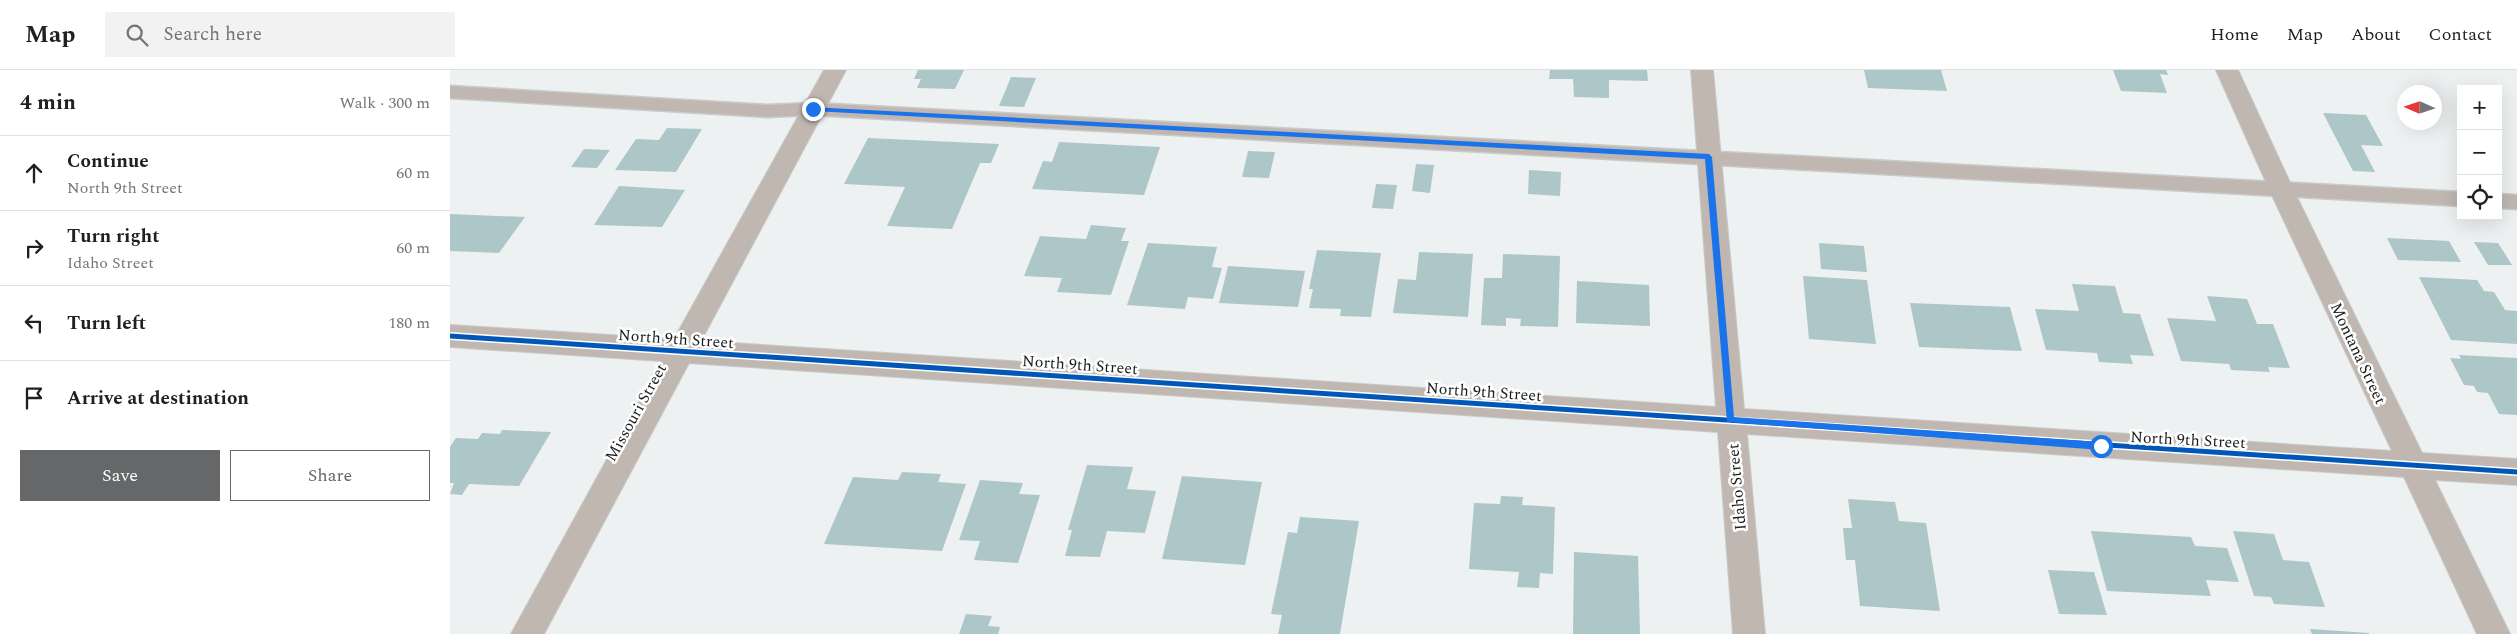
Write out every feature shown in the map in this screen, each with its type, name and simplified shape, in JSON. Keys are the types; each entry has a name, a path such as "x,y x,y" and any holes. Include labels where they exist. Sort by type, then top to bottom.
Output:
{"street":[{"name":"Missouri Street","path":"527,634 683,351 834,70"},
{"name":"Idaho Street","path":"1702,70 1749,634"},
{"name":"Montana Street","path":"2227,70 2281,189 2494,634"},
{"name":"North 9th Street","path":"450,336 2517,472"}],"lane":[{"path":"450,92 767,111 813,109 2457,199"},
{"path":"2502,201 2517,202"}],"building":[{"path":"918,70 964,70 955,89 917,88 921,79 914,79"},
{"path":"1550,70 1647,70 1648,81 1609,80 1609,98 1574,97 1573,79 1549,79"},
{"path":"1864,70 1941,70 1947,91 1868,88"},
{"path":"2113,70 2166,70 2168,75 2160,74 2167,93 2121,91"},
{"path":"1011,77 1036,78 1024,107 999,106"},
{"path":"2323,113 2366,115 2383,146 2361,145 2375,172 2353,171"},
{"path":"667,128 702,129 676,172 615,170 636,139 659,140"},
{"path":"868,138 999,144 991,163 980,163 952,229 887,226 905,187 844,184"},
{"path":"1059,142 1160,147 1144,195 1032,189 1043,161 1052,162"},
{"path":"584,149 610,150 597,168 571,167"},
{"path":"1248,151 1275,152 1269,178 1242,177"},
{"path":"1416,164 1434,165 1430,193 1412,191"},
{"path":"1529,170 1561,172 1560,196 1528,194"},
{"path":"1376,184 1397,185 1393,209 1372,208"},
{"path":"619,186 685,190 662,227 594,225"},
{"path":"450,214 525,217 499,253 450,251"},
{"path":"1091,225 1126,228 1121,241 1129,241 1111,295 1057,292 1062,278 1024,276 1040,236 1086,239"},
{"path":"2387,238 2449,241 2461,262 2398,260"},
{"path":"2474,242 2498,243 2512,265 2488,265"},
{"path":"1148,243 1217,247 1212,267 1222,268 1213,299 1188,297 1185,309 1127,305"},
{"path":"1819,243 1864,246 1867,272 1821,269"},
{"path":"1317,250 1381,253 1371,317 1340,316 1341,309 1309,308 1313,289 1309,289"},
{"path":"1419,252 1473,254 1468,317 1393,313 1398,279 1416,280"},
{"path":"1503,254 1560,256 1558,327 1520,326 1521,319 1506,318 1506,326 1481,325 1484,278 1502,278"},
{"path":"1228,266 1305,271 1298,307 1219,303"},
{"path":"1803,276 1867,280 1876,344 1809,339"},
{"path":"2419,277 2477,280 2484,291 2494,292 2505,310 2517,311 2517,344 2451,340"},
{"path":"1577,281 1649,285 1650,326 1576,323"},
{"path":"2072,284 2115,286 2123,313 2140,314 2154,356 2130,355 2133,364 2099,362 2097,353 2046,350 2035,309 2079,311"},
{"path":"2207,296 2247,299 2257,324 2273,324 2290,368 2268,367 2270,372 2231,370 2229,364 2181,361 2167,318 2216,321"},
{"path":"1910,303 2010,307 2022,351 1919,347"},
{"path":"2459,355 2517,358 2517,415 2499,414 2488,393 2477,392 2474,386 2464,385 2450,358 2461,359"},
{"path":"502,430 551,432 519,486 469,484 462,495 450,494 454,483 450,483 450,447 456,438 478,439 482,433 500,434"},
{"path":"1087,465 1133,467 1127,489 1156,491 1145,533 1107,531 1100,557 1065,556 1072,530 1068,530"},
{"path":"902,472 941,474 938,482 966,484 942,551 824,544 853,477 898,480"},
{"path":"1182,476 1262,482 1245,565 1162,559"},
{"path":"980,480 1023,483 1019,494 1040,495 1018,563 974,560 980,541 959,540"},
{"path":"1501,496 1523,497 1522,505 1555,507 1553,574 1540,573 1539,588 1517,587 1519,572 1469,569 1474,503 1500,504"},
{"path":"1848,499 1895,502 1899,521 1926,523 1940,611 1860,606 1855,560 1846,560 1843,528 1852,528"},
{"path":"1300,517 1359,521 1340,634 1278,634 1282,615 1271,614 1288,532 1297,533"},
{"path":"2091,531 2191,537 2195,546 2227,548 2239,582 2206,580 2211,596 2107,591"},
{"path":"2233,531 2274,534 2283,560 2309,562 2325,607 2274,604 2271,597 2254,596"},
{"path":"1574,552 1638,556 1640,634 1573,634"},
{"path":"2048,570 2094,572 2107,615 2059,614"},
{"path":"966,614 992,616 988,626 1000,627 998,634 959,634"},
{"path":"2310,629 2369,633 2369,634 2312,634"}],"cycle path":[{"path":"450,336 2517,472"}],"route":[{"path":"813,109 1709,157 1730,420 2101,446"}]}
